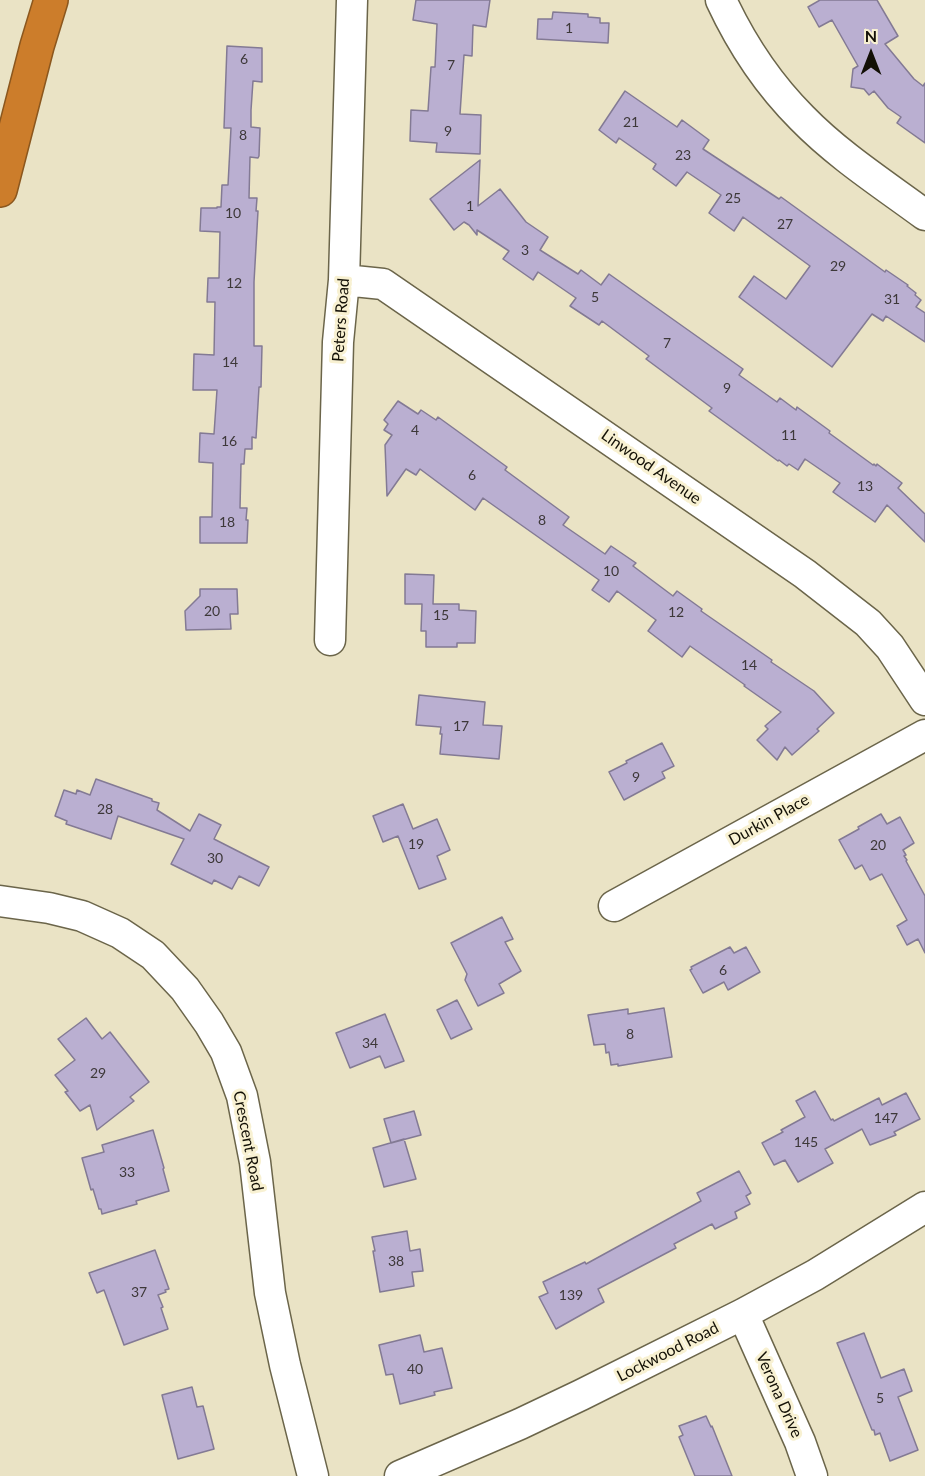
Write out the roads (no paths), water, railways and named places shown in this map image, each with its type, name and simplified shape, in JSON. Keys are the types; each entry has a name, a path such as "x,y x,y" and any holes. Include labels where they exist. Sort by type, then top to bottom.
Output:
{"highway":[{"path":"0,190 51,0"}],"street":[{"name":"Peters Road","path":"330,640 338,342 344,280 352,0"},
{"path":"721,0 740,37 763,72 802,118 849,159 925,215"},
{"name":"Linwood Avenue","path":"344,280 383,284 805,574 868,623 890,647 925,700"},
{"name":"Durkin Place","path":"614,906 925,735"},
{"name":"Crescent Road","path":"0,901 82,916 120,933 153,955 185,989 226,1052 242,1096 255,1162 270,1293 285,1365 314,1476"},
{"name":"Lockwood Road","path":"400,1476 581,1395 742,1314 815,1275 925,1206"},
{"name":"Verona Drive","path":"742,1314 800,1442 812,1476"}]}
